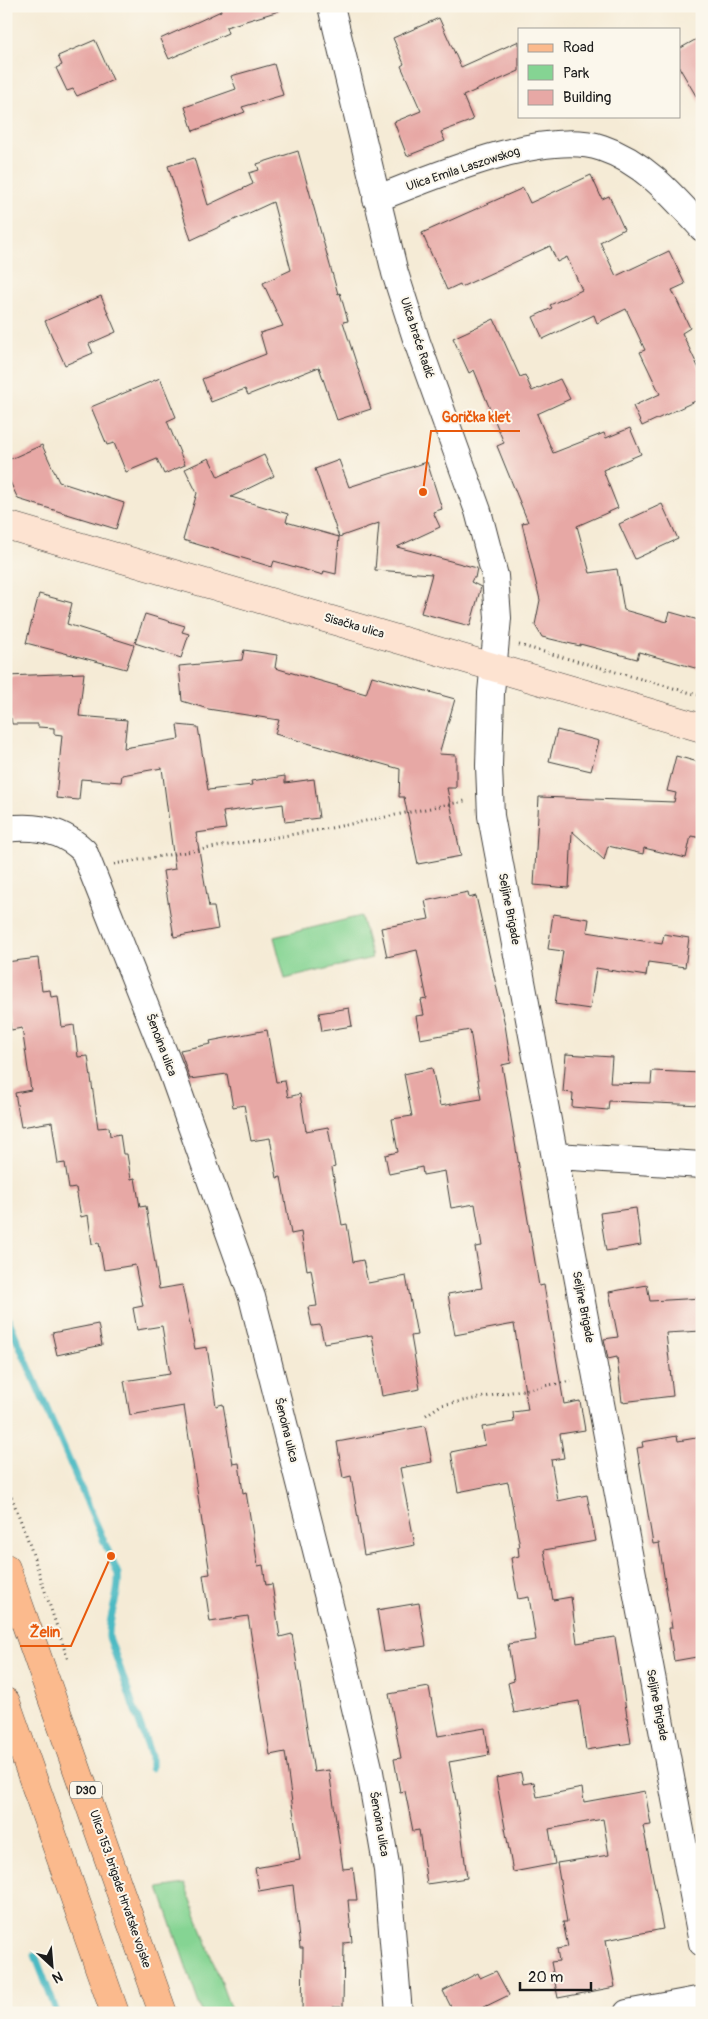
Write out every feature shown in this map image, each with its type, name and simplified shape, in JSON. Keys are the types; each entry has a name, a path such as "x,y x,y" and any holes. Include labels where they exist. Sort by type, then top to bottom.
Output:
{"main road":[{"name":"Sisačka ulica","path":"6,525 702,728"},
{"name":"Ulica 153. brigade Hrvatske vojske","path":"6,1568 163,2013"},
{"path":"6,1702 115,2013"}],"street":[{"name":"Ulica braće Radić","path":"330,6 376,199 417,342 488,544 495,576 498,618 494,668"},
{"name":"Ulica Emila Laszowskog","path":"376,199 515,152 552,144 583,144 602,148 642,169 667,189 702,228"},
{"name":"Seljine Brigade","path":"494,668 491,693 491,816 702,1944"},
{"name":"Šenoina ulica","path":"6,829 27,827 61,834 73,840 84,851 172,1073 252,1297 343,1657 370,1772 387,1870 399,2013"},
{"path":"556,1156 702,1165"},
{"path":"627,2013 702,1999"}],"path":[{"path":"92,868 331,828 490,795"},
{"path":"426,1415 441,1405 596,1377"}],"green space":[{"path":"361,916 372,958 285,979 274,937"},
{"path":"185,1884 232,2013 202,2013 159,1888"}],"building":[{"path":"220,6 279,6 279,11 226,27 228,33 169,59 160,39 221,11"},
{"path":"439,18 461,67 518,41 518,71 463,96 473,120 441,132 445,141 407,156 394,122 421,111 401,66 404,64 393,38"},
{"path":"702,36 702,106 680,69 680,48"},
{"path":"95,40 113,80 77,96 73,89 67,91 56,68 62,65 58,56"},
{"path":"274,64 283,95 242,107 245,112 193,131 185,107 236,89 231,76"},
{"path":"298,151 338,294 340,293 348,321 343,322 371,409 337,420 319,367 248,395 245,389 211,402 202,379 266,354 260,333 283,326 263,283 291,270 273,202 191,240 168,166 194,158 208,205 253,184 249,173 259,170 257,164"},
{"path":"591,175 602,199 609,196 624,229 600,242 616,276 669,251 685,284 672,290 690,328 682,333 702,375 702,398 642,426 633,406 660,394 640,352 645,350 626,309 597,323 594,315 543,339 533,317 552,308 550,305 582,290 567,257 557,262 550,246 461,287 460,284 447,290 422,233 523,188 530,203"},
{"path":"101,296 116,332 89,344 93,353 65,365 45,321"},
{"path":"494,319 520,377 525,375 532,391 560,379 570,399 537,414 553,453 604,433 606,438 630,428 641,454 603,470 618,508 577,526 590,573 617,569 624,610 667,622 670,612 702,621 702,670 639,652 637,659 580,644 580,646 542,637 535,625 540,600 522,523 528,522 497,446 504,443 474,370 469,373 453,338"},
{"path":"160,378 176,417 167,421 185,465 164,474 157,459 126,472 114,443 107,445 91,407"},
{"path":"42,445 59,482 124,503 116,529 18,499 6,473 6,461"},
{"path":"264,455 274,476 231,497 288,514 286,522 339,537 336,574 324,571 323,575 274,561 272,567 183,540 197,493 185,469 209,458 218,477"},
{"path":"339,460 349,487 427,462 442,509 433,512 440,527 397,547 477,568 475,578 471,582 481,587 470,626 421,613 432,574 375,570 379,523 339,537 315,469"},
{"path":"662,504 678,539 635,559 619,524"},
{"path":"39,594 72,603 67,624 134,645 126,669 26,643"},
{"path":"145,614 185,626 182,632 189,634 181,658 135,643"},
{"path":"244,650 277,655 275,668 366,694 372,676 455,699 439,754 456,755 456,788 447,788 461,856 418,864 404,797 399,797 400,769 275,734 279,720 208,709 182,701 179,666 242,660"},
{"path":"84,673 79,716 127,720 124,748 179,739 177,725 198,727 208,790 252,785 251,781 285,776 285,783 314,779 319,818 285,822 283,804 223,812 226,829 196,833 209,907 214,907 218,929 174,937 163,871 175,869 162,768 122,775 121,782 81,779 79,800 56,798 62,735 54,734 54,728 38,727 38,724 12,724 11,718 6,719 6,676"},
{"path":"557,730 599,741 591,771 549,761"},
{"path":"676,756 702,763 702,838 691,836 686,858 644,848 643,854 608,846 604,860 572,831 569,888 534,885 539,797 674,802 676,793 667,791"},
{"path":"468,892 469,898 476,896 505,1025 511,1063 502,1065 539,1286 544,1285 564,1404 580,1401 585,1430 560,1434 564,1458 551,1460 558,1501 587,1495 596,1541 544,1550 553,1600 571,1597 577,1643 615,1637 631,1743 586,1750 579,1701 514,1713 508,1683 514,1681 508,1644 536,1640 529,1597 518,1599 511,1558 519,1556 518,1547 520,1547 508,1482 458,1492 451,1452 485,1445 482,1427 514,1422 513,1412 528,1410 514,1324 455,1335 448,1294 482,1288 475,1247 482,1246 475,1204 451,1208 445,1171 423,1175 422,1167 389,1174 385,1155 398,1152 392,1119 412,1116 404,1074 432,1068 440,1106 481,1099 470,1030 420,1039 416,1016 424,1015 421,1000 427,999 417,950 387,957 381,928 429,919 425,901"},
{"path":"553,914 589,919 587,932 662,944 664,934 689,938 685,967 648,962 646,976 596,968 590,1009 555,1004 563,951 548,949"},
{"path":"38,958 42,991 50,990 51,997 58,996 62,1027 74,1025 78,1057 88,1056 98,1128 109,1127 110,1136 120,1134 123,1154 127,1154 131,1179 135,1178 140,1207 146,1206 159,1289 182,1285 195,1349 207,1347 216,1406 223,1404 233,1464 239,1463 243,1493 246,1492 258,1566 263,1565 266,1585 272,1584 280,1637 292,1634 314,1772 329,1770 343,1869 353,1868 357,1900 348,1900 352,1942 344,1943 343,2007 333,2007 333,2013 302,2013 303,1948 300,1948 293,1885 259,1891 255,1868 300,1860 285,1752 270,1755 248,1616 210,1622 203,1575 210,1574 184,1406 130,1415 124,1381 170,1374 162,1326 137,1330 133,1308 143,1306 135,1265 104,1270 99,1243 92,1244 88,1215 81,1217 76,1188 69,1189 65,1163 58,1164 52,1122 21,1127 15,1093 31,1090 22,1028 11,1030 6,1001 6,962"},
{"path":"349,1008 352,1026 322,1031 319,1013"},
{"path":"267,1030 276,1082 285,1081 288,1097 300,1094 306,1131 328,1127 335,1167 332,1168 342,1225 347,1224 353,1262 363,1260 368,1283 406,1276 417,1335 411,1336 420,1389 382,1396 372,1335 324,1343 320,1325 312,1326 308,1307 317,1306 311,1269 307,1270 301,1232 291,1234 281,1177 277,1178 270,1138 251,1141 244,1105 233,1107 227,1074 190,1079 180,1050 211,1044 210,1041"},
{"path":"566,1054 612,1057 610,1083 651,1084 652,1071 702,1073 702,1105 609,1101 608,1110 572,1107 573,1093 563,1092"},
{"path":"636,1208 641,1245 606,1251 600,1213"},
{"path":"647,1285 650,1301 702,1298 702,1331 666,1333 673,1396 622,1402 617,1357 608,1359 604,1339 618,1337 609,1292"},
{"path":"98,1324 102,1345 57,1355 52,1333"},
{"path":"425,1426 432,1462 400,1468 415,1545 364,1555 351,1476 343,1478 337,1442"},
{"path":"677,1436 678,1441 702,1437 702,1656 674,1661 669,1628 672,1628 659,1543 653,1544 637,1448 643,1447 642,1442"},
{"path":"419,1603 426,1646 384,1652 377,1610"},
{"path":"429,1687 438,1736 485,1728 489,1755 449,1762 460,1822 467,1878 427,1884 419,1830 413,1831 405,1791 400,1792 394,1759 401,1758 389,1694"},
{"path":"521,1773 523,1784 534,1782 537,1797 582,1788 584,1802 645,1791 651,1825 643,1826 663,1929 606,1940 615,1987 558,1998 551,1962 559,1961 557,1949 568,1947 563,1922 567,1922 557,1863 609,1855 603,1819 549,1829 555,1864 513,1872 496,1778"},
{"path":"496,1971 509,1995 472,2013 454,2013 443,1991 478,1973 480,1978"}],"waterway":[{"path":"6,1314 118,1574 109,1637 151,1756 151,1768"},
{"path":"35,1955 57,2013"}],"place":[{"name":"Gorička klet","path":"423,492"},
{"name":"Želin","path":"111,1556"}]}
